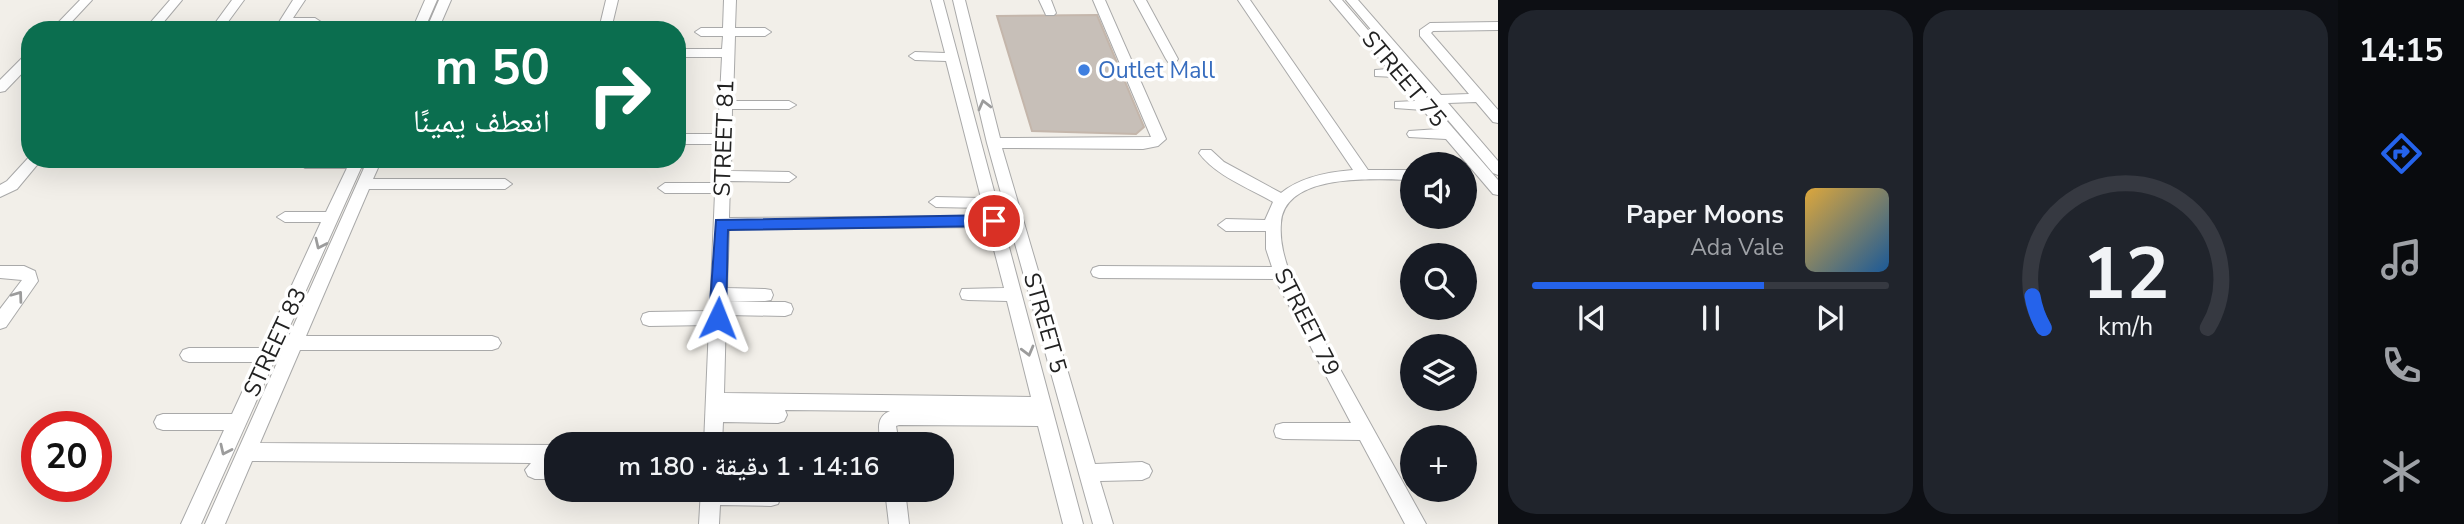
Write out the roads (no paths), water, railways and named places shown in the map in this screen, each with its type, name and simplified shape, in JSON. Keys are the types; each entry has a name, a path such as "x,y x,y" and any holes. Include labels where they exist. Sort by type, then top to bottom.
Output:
{"street":[{"path":"66,21 86,0"},
{"path":"147,21 164,0"},
{"path":"158,21 176,0"},
{"path":"223,21 239,0"},
{"path":"285,21 299,0"},
{"path":"422,21 431,0"},
{"path":"436,21 445,0"},
{"path":"607,21 612,0"},
{"name":"STREET 81","path":"713,432 730,0"},
{"name":"STREET 5","path":"937,0 1073,524"},
{"name":"STREET 5","path":"959,0 994,143 1103,524"},
{"path":"1045,0 1050,12"},
{"path":"994,143 1143,144 1159,139 1099,0"},
{"path":"1140,0 1172,59"},
{"path":"1244,0 1363,174"},
{"name":"STREET 75","path":"1336,0 1360,27 1370,45 1432,99 1451,134 1494,174"},
{"name":"STREET 75","path":"1352,0 1494,174 1498,190"},
{"path":"1498,26 1436,26 1424,30 1426,37 1498,118"},
{"path":"1342,27 1360,27"},
{"path":"701,32 765,32"},
{"path":"915,56 952,57"},
{"path":"686,57 727,57"},
{"path":"0,88 21,66"},
{"path":"1379,73 1400,73"},
{"path":"1400,105 1477,95 1498,97"},
{"path":"726,104 789,105"},
{"path":"1414,134 1451,134"},
{"path":"686,139 724,139"},
{"path":"1206,153 1219,165 1281,200"},
{"path":"0,192 12,185 27,168"},
{"name":"STREET 83","path":"191,524 332,217 362,168"},
{"name":"STREET 83","path":"215,524 364,184 365,168"},
{"path":"1226,225 1270,226 1275,207 1281,200 1296,188 1310,182 1363,174 1400,175"},
{"path":"665,188 789,177"},
{"path":"364,184 505,184"},
{"path":"936,202 989,203"},
{"path":"285,217 332,217"},
{"path":"721,224 994,221"},
{"name":"STREET 79","path":"1270,226 1272,248 1280,273 1416,524"},
{"path":"0,272 24,272 29,275 30,281 0,322"},
{"path":"1099,272 1280,273"},
{"path":"649,319 718,307 765,295"},
{"path":"971,299 1015,300"},
{"path":"718,307 785,309"},
{"path":"295,343 492,343"},
{"path":"189,355 269,355"},
{"path":"714,408 1070,412"},
{"path":"714,408 778,415"},
{"path":"888,432 887,425 891,419 899,417 1044,412"},
{"path":"163,422 238,422"},
{"path":"1283,431 1365,432"},
{"path":"247,452 544,454"},
{"path":"535,470 544,470"},
{"path":"1088,473 1142,471"},
{"path":"709,524 710,502"},
{"path":"896,502 899,524"}],"place":[{"name":"Outlet Mall","path":"1084,70"}]}
